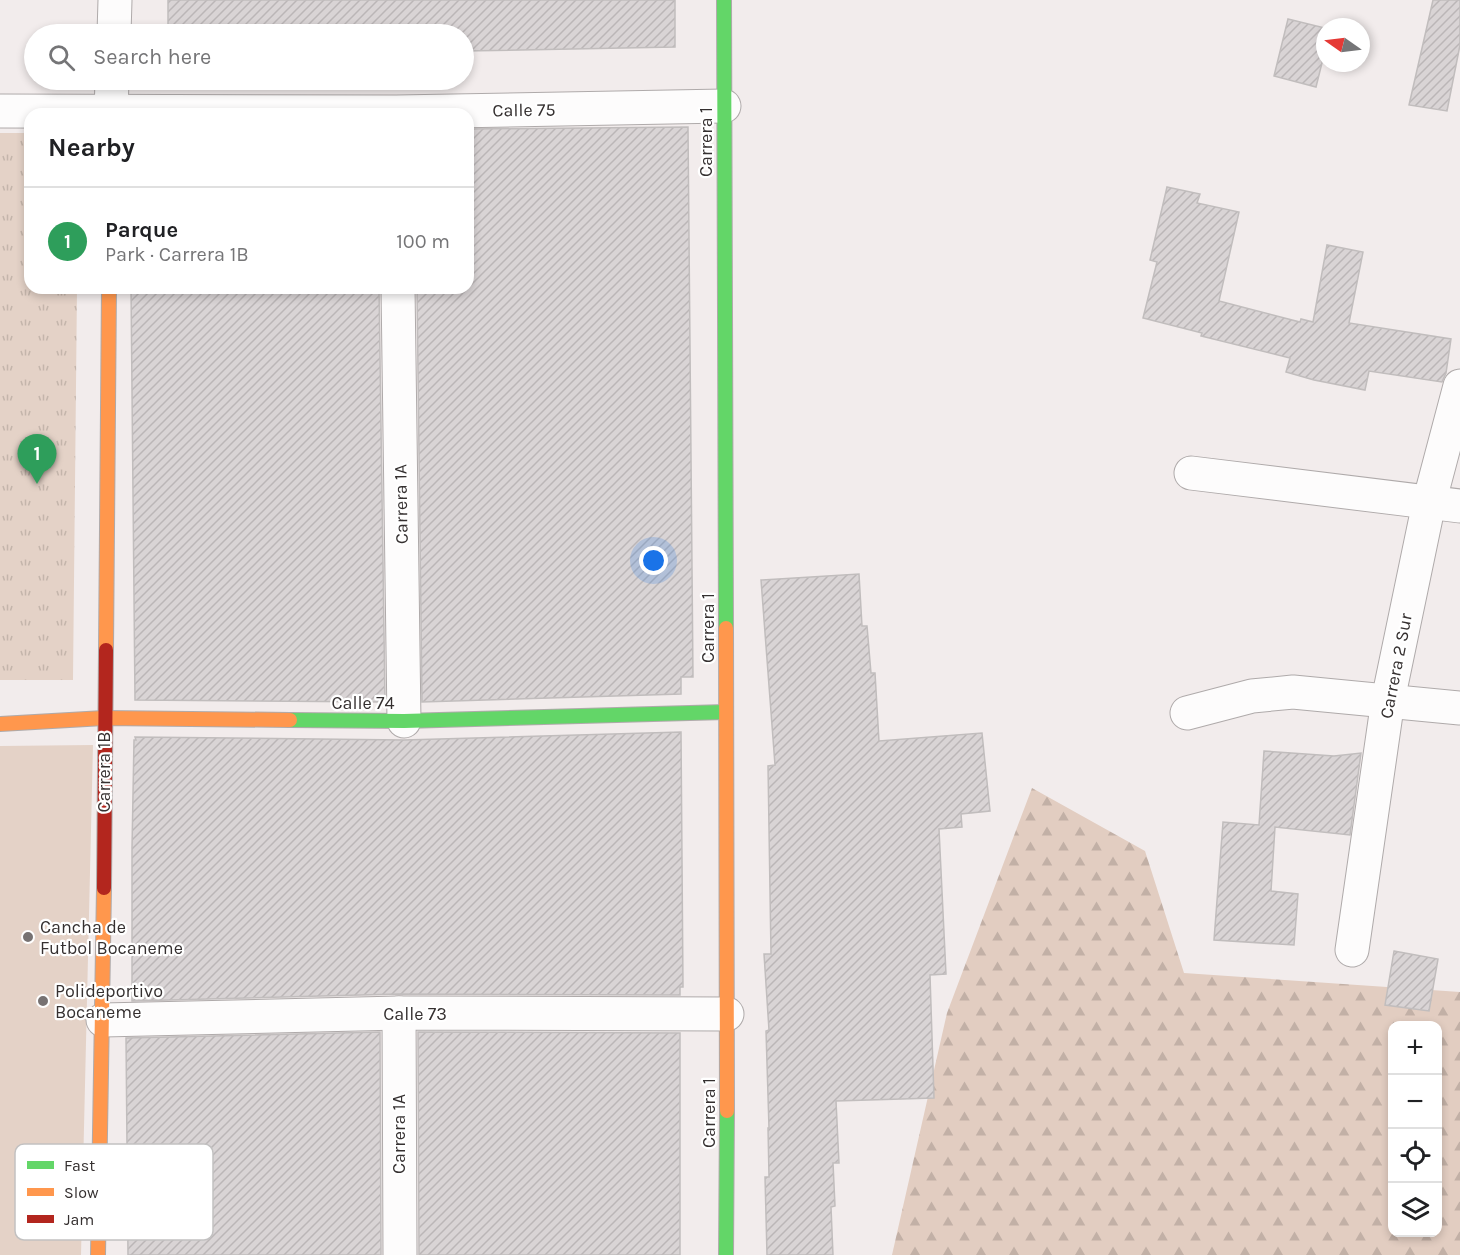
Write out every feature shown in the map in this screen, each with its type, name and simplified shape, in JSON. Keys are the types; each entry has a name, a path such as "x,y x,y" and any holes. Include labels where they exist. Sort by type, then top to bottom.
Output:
{"street":[{"path":"114,24 115,0"},
{"name":"Carrera 1","path":"724,0 726,1255"},
{"path":"111,108 112,90"},
{"name":"Calle 75","path":"474,111 724,106"},
{"name":"Calle 75","path":"0,111 24,111"},
{"name":"Carrera 1B","path":"100,1144 109,294"},
{"name":"Carrera 1A","path":"398,294 404,721"},
{"name":"Carrera 2 Sur","path":"1352,950 1388,700 1445,504 1460,386"},
{"path":"1191,473 1445,504"},
{"path":"1187,713 1252,696 1293,692 1460,708"},
{"name":"Calle 74","path":"0,724 104,718 404,721 726,712"},
{"name":"Carrera 1A","path":"399,1013 400,1255"},
{"name":"Calle 73","path":"103,1020 399,1013 727,1014"},
{"name":"Carrera 1B","path":"98,1240 98,1255"}],"green space":[{"path":"0,133 24,133 24,294 77,294 73,680 0,680"},
{"name":"Polideportivo Bocaneme","path":"93,745 84,1144 15,1144 15,1240 81,1240 81,1255 0,1255 0,746"},
{"path":"1032,788 1145,851 1184,973 1460,992 1460,1255 892,1255 947,1013"}],"building":[{"path":"168,0 675,0 675,47 474,51 474,24 168,24"},
{"path":"1433,0 1460,0 1460,45 1447,111 1409,105"},
{"path":"1288,19 1316,26 1316,72 1320,72 1316,87 1274,76"},
{"path":"688,127 693,677 681,677 681,694 422,702 417,294 474,294 474,129"},
{"path":"1167,187 1200,194 1197,203 1239,212 1219,301 1300,322 1301,319 1313,322 1327,245 1363,252 1349,323 1451,339 1446,373 1442,382 1369,371 1365,390 1314,380 1286,372 1290,358 1201,336 1202,333 1143,318 1157,262 1150,260"},
{"path":"131,294 379,294 385,702 135,700"},
{"path":"859,574 862,626 867,626 871,673 875,673 879,741 982,733 990,811 961,814 962,827 939,829 946,974 930,975 934,1098 836,1101 839,1163 833,1163 835,1206 831,1207 833,1255 767,1255 765,1177 769,1177 769,1128 766,1031 769,1030 764,954 771,954 768,766 775,765 761,580"},
{"path":"681,732 683,987 680,987 680,995 399,994 132,1001 135,737 404,740"},
{"path":"1264,751 1334,756 1361,753 1350,835 1275,827 1271,891 1298,894 1294,945 1214,940 1223,822 1259,825"},
{"path":"1394,951 1438,959 1429,1011 1385,1005"},
{"path":"380,1032 381,1255 128,1255 128,1240 213,1240 213,1144 127,1144 126,1038"},
{"path":"418,1032 680,1033 680,1255 419,1255"}],"traffic: fast":[{"path":"724,0 726,628"},
{"path":"290,720 404,721 726,712"},
{"path":"726,1255 727,1111"}],"traffic: slow":[{"path":"106,650 109,294"},
{"path":"726,628 727,1111"},
{"path":"0,724 104,718 290,720"},
{"path":"100,1144 104,888"},
{"path":"98,1240 98,1255"}],"traffic: jam":[{"path":"104,888 106,650"}],"place":[{"name":"Parque","path":"37,484"},
{"name":"Cancha de Futbol Bocaneme","path":"28,937"},
{"name":"Polideportivo Bocaneme","path":"43,1001"}]}
